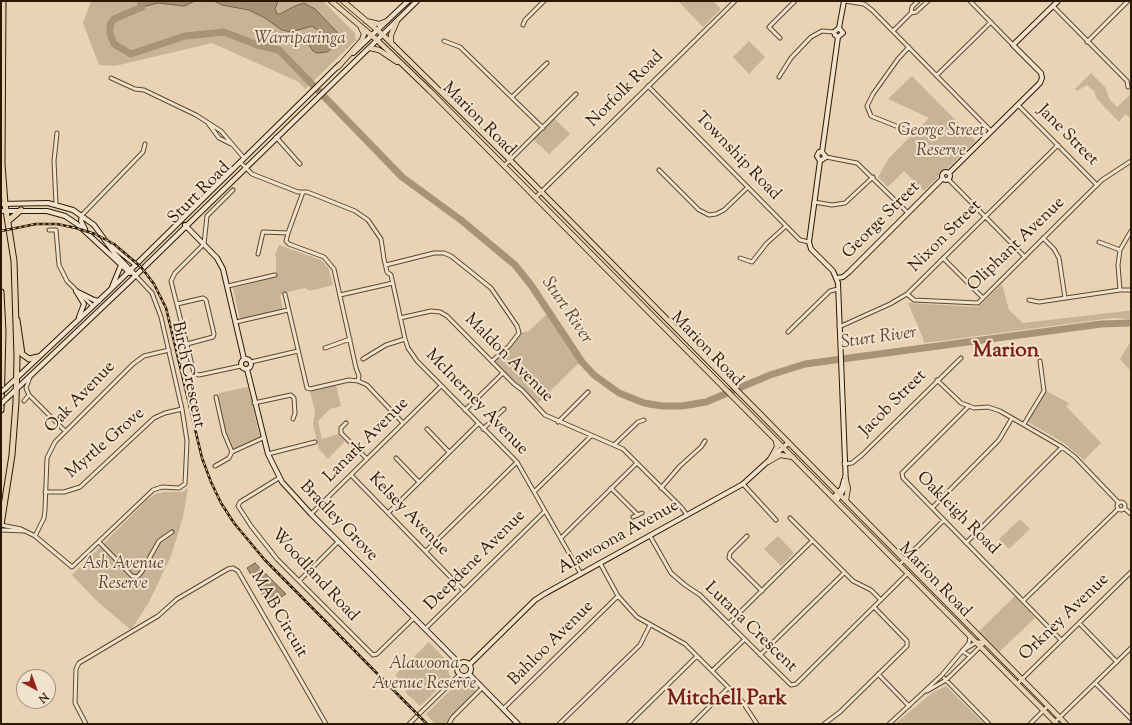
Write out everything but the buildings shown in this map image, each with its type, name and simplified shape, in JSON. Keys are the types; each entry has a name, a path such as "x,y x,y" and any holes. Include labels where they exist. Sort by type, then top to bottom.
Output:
{"highway":[{"path":"1,525 12,455 16,389 14,261 8,221 3,204 3,1"},
{"path":"1,153 2,164"},
{"path":"8,221 21,210"},
{"path":"1,292 3,332 1,410"},
{"path":"15,316 20,329 22,354 31,359 38,357"}],"main road":[{"name":"Marion Road","path":"331,1 377,40 470,130 1056,723"},
{"name":"Marion Road","path":"343,1 348,7 391,42 510,160 1066,724"},
{"path":"366,21 379,24 387,21"},
{"path":"391,42 391,35 397,22"},
{"path":"338,67 362,40 364,34 361,26"},
{"path":"370,48 379,50 408,70"},
{"path":"465,117 470,130"},
{"path":"768,462 777,447 775,440"},
{"path":"768,462 780,455 793,457"},
{"path":"845,477 848,488 846,500"}],"street":[{"path":"348,7 351,1"},
{"name":"Sturt Road","path":"1,392 130,271 309,94 408,1"},
{"name":"Sturt Road","path":"1,404 136,276 325,89 370,48 417,1"},
{"path":"523,25 525,20 544,1"},
{"name":"Norfolk Road","path":"536,197 735,1"},
{"path":"780,38 769,27 795,1"},
{"path":"779,77 791,58 811,37 822,31 834,32 839,28 845,1 864,4 872,10 992,131"},
{"path":"911,13 912,7 918,1"},
{"path":"893,31 911,13 916,12 928,1"},
{"path":"948,179 949,173 1040,83 1042,78 1041,74 970,1"},
{"path":"1013,45 1058,1"},
{"path":"1087,42 1128,1"},
{"path":"1052,6 1127,81 1128,87"},
{"path":"937,75 991,22"},
{"path":"839,28 843,33 838,37 822,152 826,157 857,163 873,177 908,213"},
{"path":"834,32 838,37"},
{"path":"444,42 460,47 542,128"},
{"path":"906,130 871,116 867,106 873,94 898,59 909,47"},
{"path":"512,97 547,64"},
{"path":"112,78 135,89 144,90 207,122 221,131 244,158"},
{"name":"Township Road","path":"648,86 800,240 809,242"},
{"path":"505,165 576,94"},
{"name":"Jane Street","path":"1018,105 1097,185"},
{"path":"207,122 219,138 232,144"},
{"path":"56,212 54,161 57,133"},
{"path":"276,137 300,164"},
{"path":"74,221 82,215 143,152 145,144"},
{"name":"Nixon Street","path":"839,327 890,304 907,294 1058,145"},
{"path":"822,152 819,152 817,156 820,161 809,242 811,249 837,278 846,486 835,498"},
{"path":"820,161 826,157"},
{"name":"Oliphant Avenue","path":"907,294 914,300 973,304 978,303 1097,185 1131,161"},
{"name":"McInerney Avenue","path":"240,162 252,174 298,192 307,192 355,211 368,220 381,239 386,265 393,282 404,339 417,361 517,462 535,491 581,574"},
{"path":"659,170 699,210 709,215 716,214 724,210 748,187"},
{"name":"George Street","path":"837,278 843,277 849,272 943,178 944,172 949,173"},
{"path":"814,202 832,205 845,203 873,177"},
{"path":"943,178 948,179 1025,257"},
{"path":"233,190 207,216 204,244 173,276 172,281 196,375 241,366 247,369 251,362"},
{"path":"303,192 286,241 290,244 324,257 329,261 335,274 359,376 358,381"},
{"path":"3,204 56,204 69,208 82,215 94,225 115,254 130,271"},
{"path":"4,211 44,210 56,212 74,221 121,265 136,276"},
{"path":"82,215 81,223 88,234"},
{"path":"181,221 217,258 223,269 244,359 241,362 241,366"},
{"path":"740,258 752,262 767,243 786,226"},
{"path":"49,230 56,230 59,264 67,281 93,306"},
{"path":"1120,290 1118,265 1120,250 1131,231"},
{"path":"258,254 263,232 288,233"},
{"path":"1043,238 1054,249 1059,258 1065,298"},
{"path":"106,240 121,254 136,264"},
{"path":"1099,242 1120,250"},
{"path":"386,265 434,253 444,253 451,256 491,288 517,326 519,333 509,346 492,361"},
{"path":"943,258 983,298"},
{"path":"110,290 121,265"},
{"path":"228,286 275,275"},
{"name":"Birch Crescent","path":"99,542 154,490 162,487 182,487 186,478 187,441 182,409 168,350 156,302 152,294 136,276"},
{"path":"340,295 393,282"},
{"path":"788,332 830,291 838,289"},
{"path":"1029,300 1039,302 1120,290 1131,290"},
{"path":"76,291 94,300 99,300"},
{"path":"76,291 84,305 77,321"},
{"path":"285,294 307,388 310,389 349,380 358,381 367,386 403,423"},
{"path":"177,304 203,298 206,300 214,334 213,337 187,344"},
{"path":"236,322 288,310"},
{"name":"Maldon Avenue","path":"400,318 432,311 440,312 447,316 503,373 522,390 545,415 558,422 623,449 687,516"},
{"path":"325,348 350,339"},
{"path":"363,359 386,345 404,339"},
{"name":"Oak Avenue","path":"35,536 44,518 47,458 55,442 133,364 144,356 168,350"},
{"path":"244,359 251,362 298,351"},
{"name":"Jacob Street","path":"844,464 855,462 960,358"},
{"path":"1024,424 1044,391 1040,361"},
{"name":"Bradley Grove","path":"247,369 263,438 268,454 279,478 338,542 460,664"},
{"path":"465,410 503,373"},
{"path":"31,375 26,388 29,395 65,431"},
{"path":"937,380 956,399 969,406 974,408 988,407 1024,424 1062,447 1075,457 1119,503 1124,503 1124,508 1131,514"},
{"name":"Lanark Avenue","path":"311,514 441,386"},
{"path":"558,422 588,392"},
{"path":"24,401 29,395"},
{"path":"254,403 291,395 294,398 295,413 293,419"},
{"path":"216,397 224,433 232,452"},
{"name":"Oakleigh Road","path":"969,406 902,473 905,481 1024,600 1061,640"},
{"name":"Myrtle Grove","path":"45,492 64,492 80,487 154,418 165,413 182,409"},
{"path":"484,429 504,409"},
{"path":"932,508 999,440 1012,418"},
{"path":"614,445 638,422 644,420"},
{"path":"346,423 341,428 341,433 366,459"},
{"path":"388,513 478,424"},
{"path":"427,429 450,452"},
{"path":"535,491 591,436"},
{"path":"215,466 229,458 232,452 263,438"},
{"path":"661,488 705,441"},
{"path":"268,454 315,442"},
{"name":"Alawoona Avenue","path":"469,665 535,600 743,484 788,443"},
{"path":"966,543 1062,447"},
{"path":"396,458 419,482"},
{"path":"426,551 517,462"},
{"path":"560,538 637,463"},
{"name":"Kelsey Avenue","path":"351,475 464,591"},
{"name":"Woodland Road","path":"279,478 240,502 238,506 251,526 278,559 299,581 372,655 377,654 414,618"},
{"path":"743,484 776,520"},
{"path":"611,488 638,515"},
{"path":"1024,600 1118,508 1119,503"},
{"path":"1118,508 1124,508"},
{"name":"Deepdene Avenue","path":"425,629 545,511"},
{"path":"633,518 642,513"},
{"path":"790,518 844,573 853,581 871,590 881,600"},
{"path":"900,564 944,520"},
{"path":"1,525 8,525 35,536 47,544 72,567 99,542 132,576 137,577 141,573 159,541 172,532"},
{"path":"1,530 24,531"},
{"name":"Lutana Crescent","path":"650,536 671,573 700,595 789,684 794,686 908,573"},
{"path":"747,536 730,553 729,558 762,591"},
{"path":"729,623 812,541"},
{"path":"299,581 338,542"},
{"path":"600,563 618,596 637,617 685,644 742,701 757,724"},
{"name":"MAB Circuit","path":"86,724 75,703 76,669 79,663 158,616 177,599 228,569 234,568 241,576 326,724"},
{"name":"Orkney Avenue","path":"1017,684 1131,572"},
{"path":"760,655 844,573"},
{"name":"Bahloo Avenue","path":"504,710 618,596"},
{"path":"824,724 840,712 908,644 874,607"},
{"path":"1079,623 1117,662"},
{"path":"559,724 640,645 650,625"},
{"path":"889,724 942,676 969,643 971,636"},
{"path":"712,671 744,640"},
{"path":"962,650 985,642"},
{"path":"920,696 946,680 970,656 979,644"},
{"path":"1056,723 1131,648"},
{"path":"962,650 970,656"},
{"path":"628,724 697,656"},
{"path":"459,675 457,668 463,662 469,665 471,671 469,674"},
{"path":"409,724 459,675 463,676 469,674"},
{"path":"469,674 518,724"},
{"path":"878,674 909,706"},
{"path":"942,676 989,724"},
{"path":"1095,683 1131,719"},
{"path":"449,724 452,718 482,688"},
{"path":"692,724 728,688"},
{"path":"1030,724 1048,706"}],"green space":[{"name":"Warriparinga","path":"91,1 323,1 355,33 356,40 305,89 299,82 212,43 115,66 99,65 83,23"},
{"path":"678,1 713,1 721,9 703,27"},
{"path":"749,41 765,57 749,74 733,57"},
{"path":"1091,73 1105,87 1110,100 1117,107 1131,94 1131,118 1125,114 1119,122 1097,99 1094,91 1087,85 1077,91 1075,89"},
{"name":"George Street Reserve","path":"912,76 976,141 924,191 904,171 888,187 878,177 889,158 929,118 888,99"},
{"path":"554,118 570,134 549,154 533,139"},
{"path":"279,245 321,260 328,267 333,285 310,291 305,288 283,293 280,296 283,310 240,320 233,288 276,277 275,255"},
{"path":"1002,284 1009,310 1023,323 1126,311 1131,311 1131,319 1112,318 924,343 908,303 978,307"},
{"path":"548,313 580,362 536,405 523,389 515,384 493,362 520,333 529,331"},
{"path":"1131,341 1131,371 1120,359"},
{"path":"336,385 341,406 330,409 318,421 322,439 338,434 345,441 328,459 319,449 313,425 315,411 310,392"},
{"path":"248,387 260,437 233,451 225,433 217,397 219,393"},
{"path":"1046,391 1069,403 1066,406 1101,443 1084,460 1064,443 1028,422"},
{"name":"Ash Avenue Reserve","path":"188,488 183,517 171,556 149,602 131,630 97,601 72,575 145,502 155,494 164,492 182,492"},
{"path":"1020,519 1030,529 1009,549 999,539"},
{"path":"778,536 794,553 781,566 764,549"},
{"path":"1015,596 1035,618 998,653 978,632"},
{"name":"Alawoona Avenue Reserve","path":"429,642 451,665 448,672 451,677 420,706 405,692 408,688 395,675"},
{"path":"461,680 468,681 475,688 475,693 450,717 447,724 435,724 426,714"},
{"path":"946,686 984,724 895,724 932,693"}],"shaded area":[{"path":"140,1 195,1 184,6 158,3 142,7"},
{"path":"214,1 278,1 275,9 277,14 304,3 315,9 337,32 338,44 327,52 317,53 313,51 309,45 311,41 320,36 319,31 312,26 291,32 282,30 265,18 249,10 222,5"},
{"path":"255,563 286,594 268,605 247,568"}],"waterway":[{"name":"Sturt River","path":"140,1 142,7 114,19 110,25 110,34 114,44 131,54 185,36 224,32 257,45 279,50 402,177 461,220 515,265 531,285 582,362 594,375 619,393 644,403 662,406 682,406 706,402 770,375 805,364 1101,324 1131,323"}],"railway":[{"path":"1,231 36,224 57,224 76,228 95,234 114,244 141,267 154,284 166,308 202,458 221,503 234,523 264,559 427,724"}],"district":[{"name":"Marion","path":"1006,352"},
{"name":"Mitchell Park","path":"727,700"}]}
